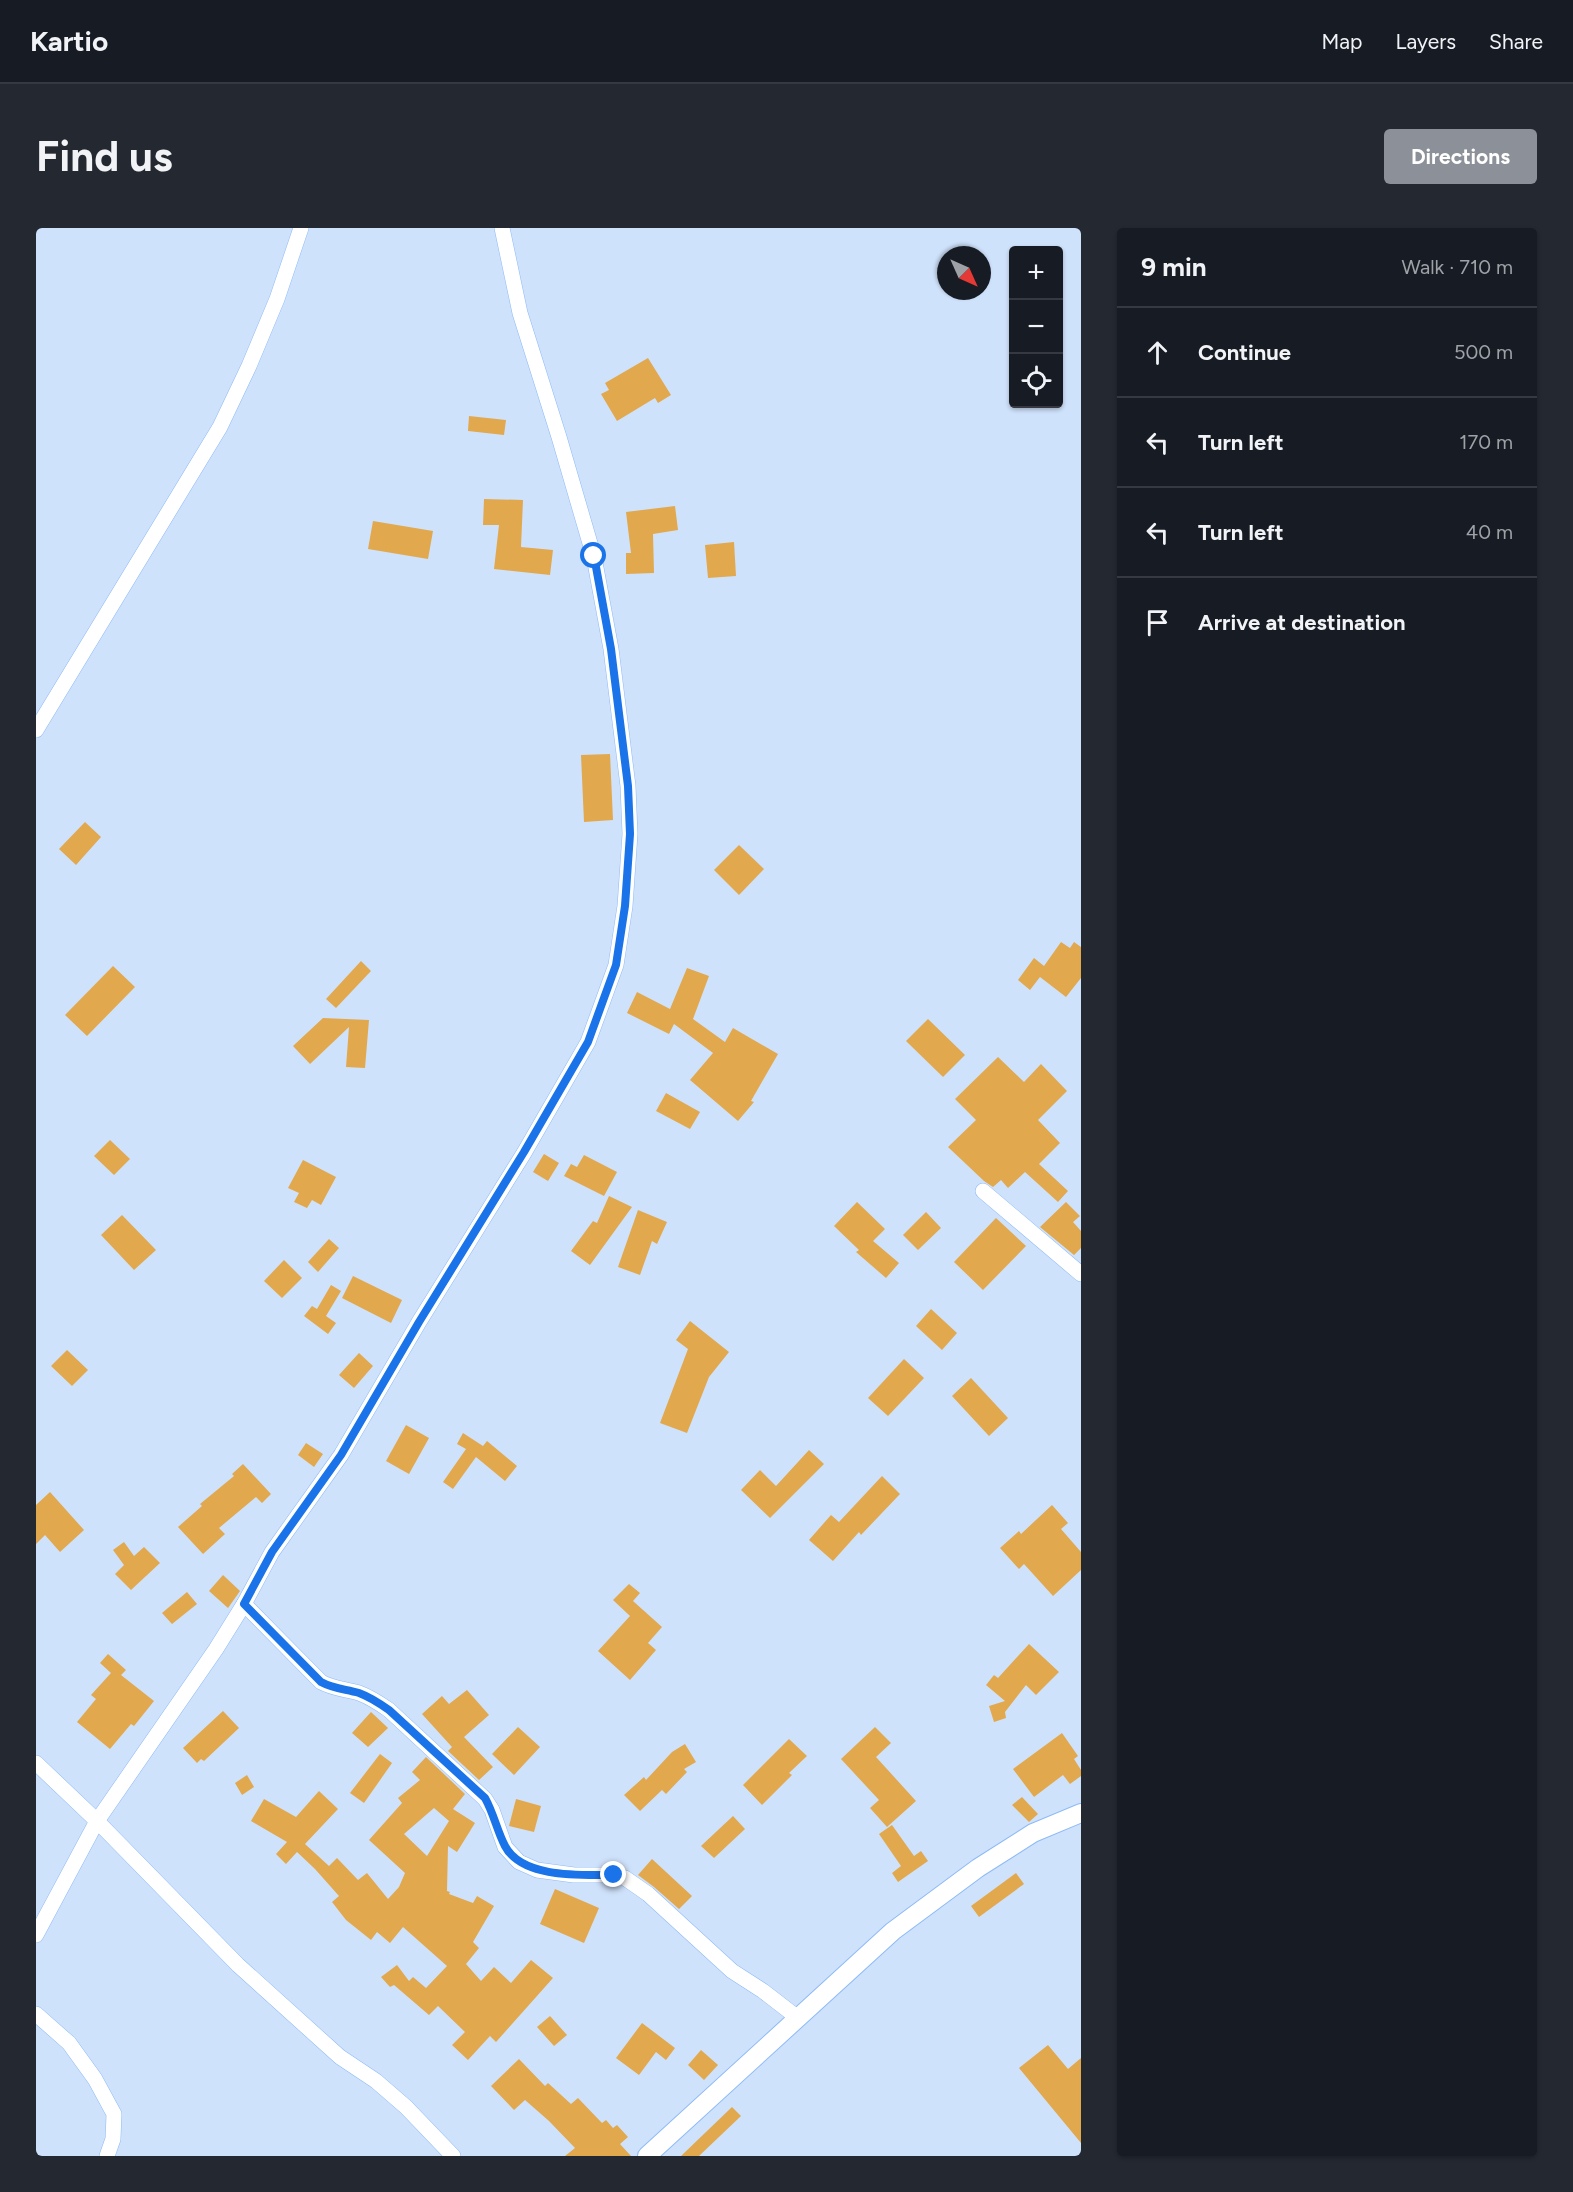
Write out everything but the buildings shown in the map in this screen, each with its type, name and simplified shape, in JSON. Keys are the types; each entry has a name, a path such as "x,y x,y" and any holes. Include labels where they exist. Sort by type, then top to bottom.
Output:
{"street":[{"path":"36,730 220,427 273,308 301,228"},
{"path":"36,1935 97,1821 216,1649 272,1552 341,1455 419,1322 524,1152 588,1042 616,965 625,906 630,834 628,786 611,649 594,556 520,313 502,228"},
{"path":"983,1191 1081,1274"},
{"path":"244,1604 321,1682 334,1689 357,1693 372,1699 389,1710 485,1798 492,1810 505,1847 519,1863 537,1869 574,1875 614,1875 625,1878 648,1894 732,1971 798,2018"},
{"path":"36,1763 97,1821 238,1965 340,2057 376,2080 406,2107 453,2156"},
{"path":"647,2156 893,1931 978,1868 1033,1833 1081,1813"},
{"path":"36,2014 69,2043 95,2079 114,2114 113,2139 107,2156"}],"route":[{"path":"594,556 611,649 628,786 630,834 625,906 616,965 588,1042 524,1152 419,1322 341,1455 272,1552 244,1604 321,1682 334,1689 357,1693 372,1699 389,1710 485,1798 492,1810 505,1847 519,1863 537,1869 574,1875 614,1875"}]}
